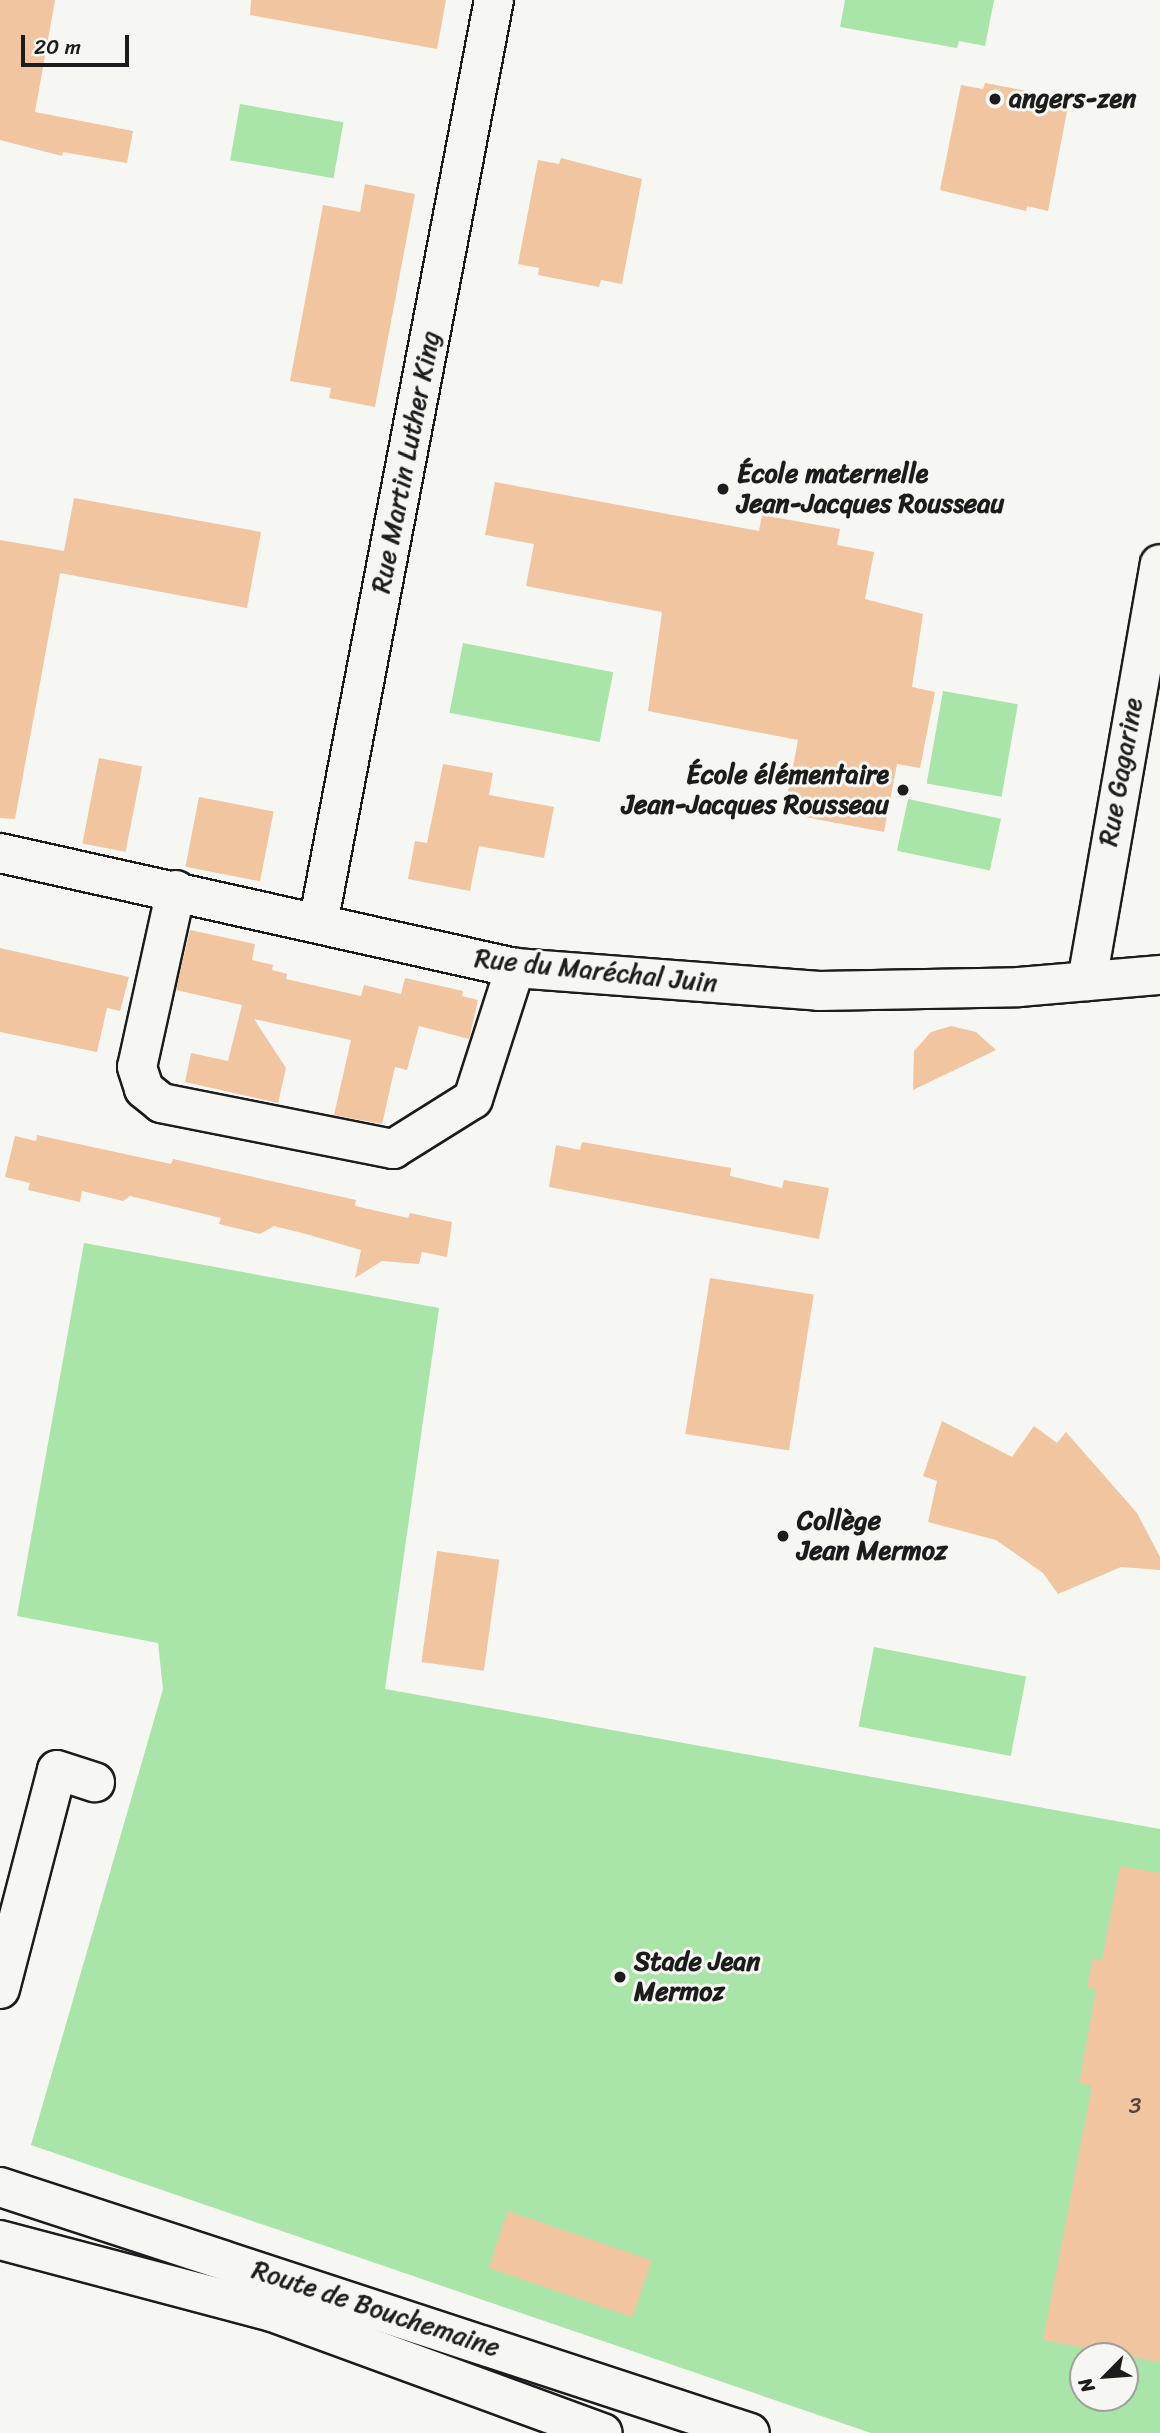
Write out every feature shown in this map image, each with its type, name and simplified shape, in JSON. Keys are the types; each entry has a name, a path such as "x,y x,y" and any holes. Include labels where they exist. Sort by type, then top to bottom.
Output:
{"street":[{"name":"Rue Martin Luther King","path":"318,924 494,0"},
{"name":"Rue Gagarine","path":"1087,981 1160,564"},
{"name":"Rue du Maréchal Juin","path":"0,853 176,890 515,968 818,991 1087,981 1160,975"},
{"path":"176,890 137,1068 144,1089 161,1103 393,1149 473,1099 515,968"},
{"path":"0,1989 57,1770 95,1782"},
{"name":"Route de Bouchemaine","path":"0,2187 750,2433"},
{"name":"Route de Bouchemaine","path":"0,2240 272,2312 603,2433"}],"green space":[{"path":"845,0 994,0 985,46 959,41 957,48 840,27"},
{"path":"240,104 343,122 334,178 230,160"},
{"path":"463,643 613,672 600,742 449,713"},
{"path":"943,691 1018,704 1002,797 927,784"},
{"path":"908,799 1001,819 990,871 897,851"},
{"name":"Stade Jean Mermoz","path":"84,1243 439,1308 385,1689 1160,1829 1160,2433 871,2433 31,2145 163,1689 158,1643 17,1616"},
{"path":"874,1647 1026,1677 1011,1756 859,1727"}],"building":[{"path":"0,0 55,0 35,112 133,131 127,163 63,152 62,156 0,140"},
{"path":"251,0 446,0 437,49 250,15"},
{"path":"985,83 1048,95 1047,103 1068,106 1048,211 1027,206 1026,211 940,190 961,85 983,89"},
{"path":"561,158 642,179 622,284 601,280 599,287 538,275 539,268 518,264 538,160 559,164"},
{"path":"365,184 415,194 375,407 329,398 331,388 290,381 323,205 360,212"},
{"path":"495,482 759,531 762,515 840,529 837,545 874,552 865,599 923,614 912,687 935,692 920,768 897,764 884,832 784,813 798,740 648,711 662,612 526,586 534,544 485,535"},
{"path":"74,498 261,532 247,608 60,573 15,819 0,818 0,540 64,551"},
{"path":"99,758 142,766 126,852 82,843"},
{"path":"443,764 493,773 489,795 554,807 544,858 479,846 470,891 408,879 415,841 427,843"},
{"path":"199,797 274,812 260,881 185,867"},
{"path":"190,930 255,944 252,960 273,965 272,970 287,974 286,979 361,996 364,985 401,994 405,978 463,991 462,996 478,1000 469,1039 419,1026 407,1070 395,1067 382,1124 334,1115 351,1040 254,1019 286,1068 278,1103 185,1082 191,1053 228,1061 242,1005 176,990"},
{"path":"0,948 129,977 120,1011 107,1008 97,1052 0,1032"},
{"path":"951,1026 976,1032 996,1050 913,1090 914,1051 931,1032"},
{"path":"37,1135 171,1164 173,1159 356,1200 355,1206 408,1218 410,1213 452,1222 447,1257 422,1252 419,1264 382,1261 355,1278 361,1250 306,1234 274,1226 260,1234 219,1224 221,1218 130,1196 123,1201 82,1191 80,1202 28,1190 30,1183 5,1177 15,1136 36,1141"},
{"path":"582,1142 731,1168 730,1176 782,1188 784,1180 829,1188 819,1239 549,1187 556,1145 580,1150"},
{"path":"710,1278 814,1294 789,1450 685,1434"},
{"path":"942,1421 1012,1457 1034,1426 1057,1443 1066,1432 1137,1513 1160,1557 1160,1570 1121,1567 1058,1594 1043,1573 996,1540 928,1522 937,1481 923,1476"},
{"path":"437,1551 499,1560 484,1671 421,1662"},
{"path":"1120,1866 1160,1873 1160,2362 1139,2358 1139,2342 1069,2342 1069,2345 1043,2340 1092,2086 1079,2083 1096,1990 1087,1987 1093,1958 1102,1960"},
{"path":"508,2211 652,2260 632,2317 488,2268"}],"place":[{"name":"angers-zen","path":"995,99"},
{"name":"École maternelle Jean-Jacques Rousseau","path":"723,489"},
{"name":"École élémentaire Jean-Jacques Rousseau","path":"903,790"},
{"name":"Collège Jean Mermoz","path":"783,1536"},
{"name":"Stade Jean Mermoz","path":"620,1977"}]}
